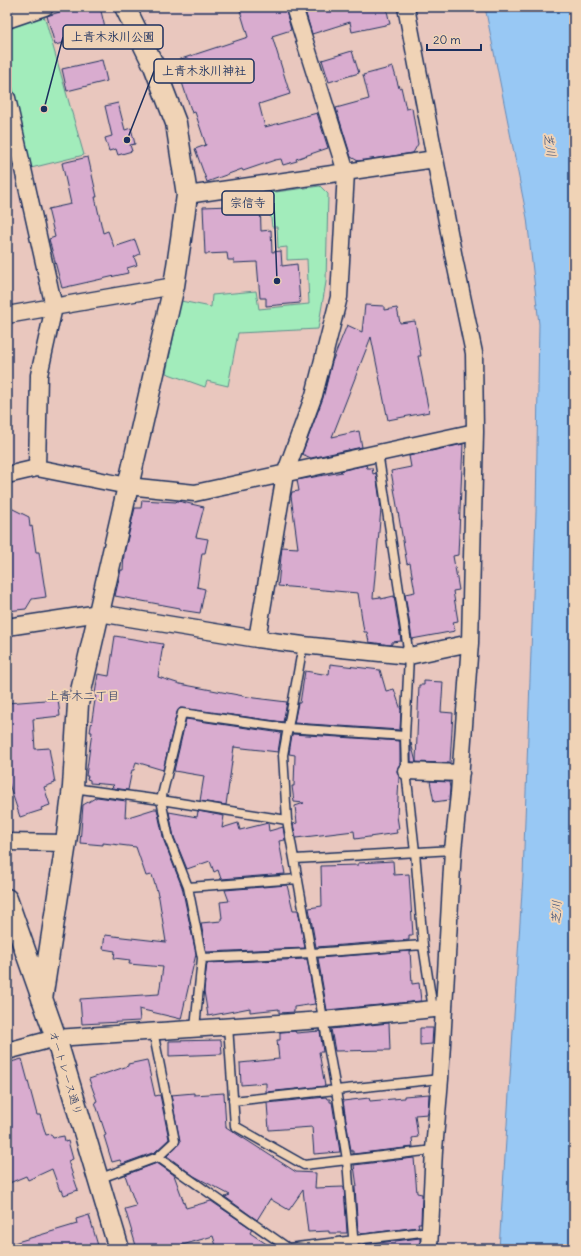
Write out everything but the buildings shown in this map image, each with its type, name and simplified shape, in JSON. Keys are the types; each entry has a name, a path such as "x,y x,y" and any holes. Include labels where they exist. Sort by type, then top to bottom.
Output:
{"street":[{"path":"7,20 45,7"},
{"path":"42,998 73,788 78,704 174,286 187,195 176,123 154,66 125,7"},
{"path":"257,639 285,474 314,395 339,297 346,172 294,7"},
{"path":"406,7 454,258 474,353 475,432 470,643 461,773 438,1008 440,1079 434,1150 429,1249"},
{"path":"7,98 54,307 39,375 38,468"},
{"path":"187,195 435,159"},
{"path":"7,316 174,286"},
{"path":"7,475 38,468 128,486 195,493 475,432"},
{"path":"7,627 99,613 303,646 409,656 470,643"},
{"path":"406,771 461,773"},
{"path":"7,842 66,843"},
{"name":"オートレース通り","path":"7,899 56,1038 119,1249"},
{"path":"7,1051 56,1038 323,1020 438,1008"}],"lane":[{"path":"378,452 409,656 406,771 423,945 438,1008"},
{"path":"303,646 283,755 287,820 312,953 347,1160 354,1249"},
{"path":"195,1028 202,958 188,887 169,839 161,800 182,713 288,728 406,736"},
{"path":"73,788 287,820"},
{"path":"295,859 453,850"},
{"path":"188,887 298,879"},
{"path":"202,958 312,953 423,945"},
{"path":"228,1026 235,1126 304,1165 434,1150"},
{"path":"98,1179 158,1157 175,1141 153,1031"},
{"path":"233,1101 440,1079"},
{"path":"158,1157 288,1248 430,1231"}],"green space":[{"path":"44,15 84,155 31,168 7,63 7,28"},
{"path":"320,186 328,194 326,282 318,329 238,333 228,386 207,381 205,387 166,373 181,301 211,307 212,295 256,291 259,309 309,304 307,259 287,260 287,247 278,248 277,227 272,227 268,193"}],"water":[{"name":"芝川","path":"485,7 574,7 574,1249 499,1249 523,876 536,512 539,324 527,218"}],"place":[{"name":"上青木氷川公園","path":"44,109"},
{"name":"上青木氷川神社","path":"127,140"},
{"name":"宗信寺","path":"277,281"}],"district":[{"name":"上青木二丁目","path":"83,695"}]}
